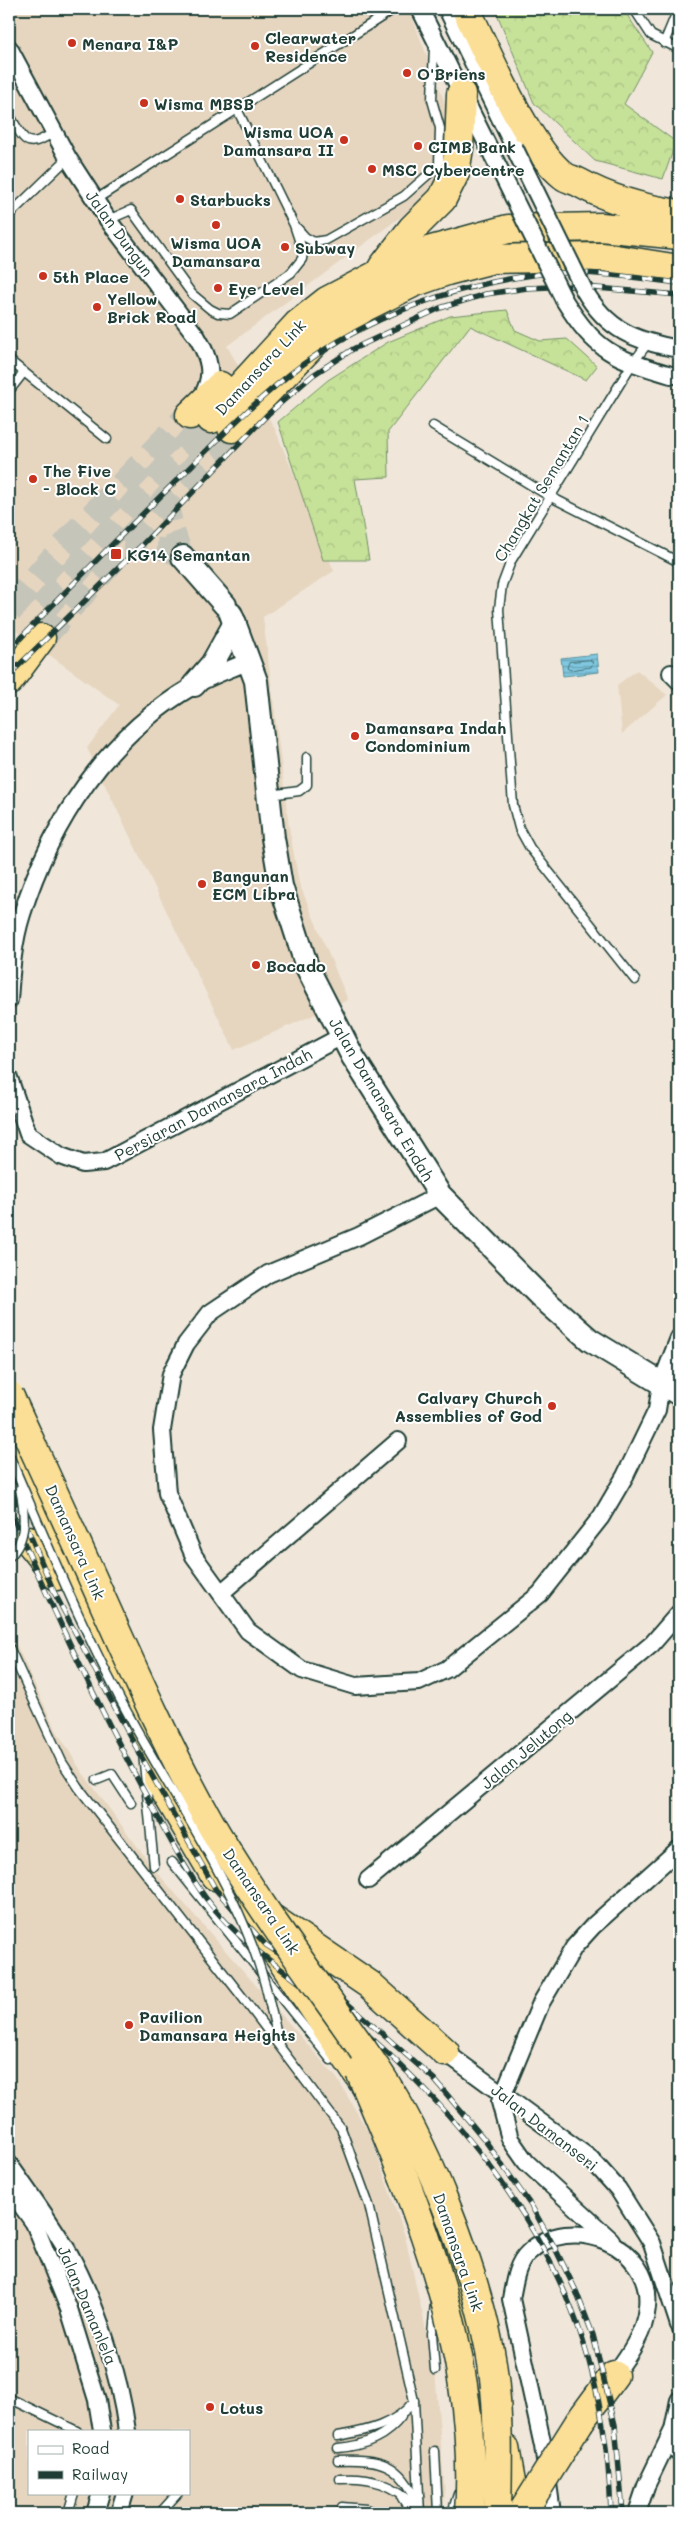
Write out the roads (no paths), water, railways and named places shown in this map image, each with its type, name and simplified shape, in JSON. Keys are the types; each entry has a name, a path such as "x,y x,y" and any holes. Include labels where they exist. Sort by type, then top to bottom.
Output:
{"highway":[{"path":"466,9 528,129 542,152 564,176 597,193 644,209 679,214"},
{"path":"380,272 412,229 442,199 456,174 461,94"},
{"name":"Damansara Link","path":"211,421 245,363 282,341 298,324 327,301 417,254 508,229 601,227 679,235"},
{"name":"Damansara Link","path":"211,421 316,341 365,307 413,282 493,259 603,257 679,269"},
{"path":"9,649 35,631 9,681"},
{"name":"Damansara Link","path":"9,1395 148,1702 190,1785 252,1891 378,2072 426,2162 444,2204 474,2291 489,2347 496,2406 497,2513"},
{"name":"Damansara Link","path":"9,1435 146,1731 235,1889 377,2103 415,2179 482,2349 504,2441 514,2498 514,2513"},
{"path":"10,1461 57,1576 143,1754 212,1873 370,2122 401,2186 437,2289 462,2352 474,2402 480,2453 483,2513"},
{"path":"15,1541 57,1576"},
{"path":"235,1889 289,1932 370,1985 445,2052"},
{"path":"334,2011 397,2158 432,2252 446,2305 466,2409 470,2475 469,2513"},
{"path":"437,2289 457,2417 462,2482 462,2513"},
{"path":"522,2513 580,2421 614,2375"}],"street":[{"path":"420,9 564,300 580,325 593,340 613,356 632,364 679,376"},
{"path":"447,9 584,290 595,308 609,322 648,344 679,349"},
{"name":"Jalan Dungun","path":"9,48 68,158 108,220 197,337 208,356 211,421"},
{"name":"Jalan Damansara Endah","path":"183,556 230,614 256,681 268,796 281,886 307,967 342,1036 440,1195 540,1296 590,1340 670,1389"},
{"path":"194,685 212,664 230,614"},
{"path":"9,1000 13,957 22,915 51,839 90,778 116,748 141,724 194,685 249,661"},
{"name":"Persiaran Damansara Indah","path":"9,1078 28,1134 61,1156 83,1164 104,1162 342,1036"},
{"path":"440,1195 359,1236 268,1274 210,1313 186,1344 171,1374 162,1430 167,1493 194,1556 248,1632 302,1670 354,1686 419,1682 447,1669 540,1594 601,1517 647,1434 657,1410 670,1389 679,1338"},
{"path":"221,1593 398,1441"},
{"name":"Jalan Jelutong","path":"368,1880 652,1644 679,1613"},
{"path":"614,2375 629,2355 641,2330 648,2306 644,2277 629,2254 616,2245 526,2162 510,2139 500,2107 503,2092 542,2003 574,1946 593,1926 679,1849"},
{"name":"Jalan Damanseri","path":"445,2052 503,2092 591,2159 618,2189 652,2243 676,2302 679,2325"},
{"name":"Jalan Damanlela","path":"9,2164 70,2254 111,2355 123,2397 127,2430"},
{"name":"Jalan Damanlela","path":"9,2188 34,2224 69,2309 97,2400 102,2430"},
{"path":"552,2513 543,2446 511,2299 516,2276 526,2254 543,2240 562,2235 579,2234 616,2245"},
{"path":"637,2513 646,2486 673,2430 679,2400"},
{"path":"625,2513 646,2486"},
{"path":"95,2513 100,2494"},
{"path":"119,2513 126,2494"}],"lane":[{"path":"96,200 394,9"},
{"path":"634,9 651,35 679,49"},
{"path":"664,43 678,9"},
{"path":"294,225 305,237 314,242 326,240 404,196 439,165 440,128 432,100 434,39"},
{"path":"108,220 131,210 192,294 210,310 218,313 230,314 291,273 302,259 303,252 294,225 237,109"},
{"path":"9,114 24,138 30,142 37,143 54,132"},
{"path":"9,215 68,158"},
{"name":"Changkat Semantan 1","path":"635,980 530,848 519,828 513,805 499,609 502,585 511,561 549,496 632,364 648,344"},
{"path":"9,360 107,439"},
{"path":"9,391 24,372"},
{"path":"433,426 549,496 679,562"},
{"path":"268,796 299,791 307,785 307,757"},
{"path":"10,1461 22,1496 24,1524 16,1551 15,1541"},
{"path":"10,1461 94,1647 132,1722 217,1867 240,1913 258,1962 280,2046"},
{"path":"9,1647 62,1762 79,1788 280,2046 341,2128 369,2205 414,2401 421,2512"},
{"path":"143,1754 154,1866"},
{"path":"97,1780 112,1774 132,1803"},
{"path":"172,1862 331,2060"},
{"path":"435,2370 432,2334 437,2289"},
{"path":"9,2398 75,2430"},
{"path":"338,2448 360,2446 379,2437 395,2425 414,2401"},
{"path":"9,2408 17,2403"},
{"path":"338,2436 380,2426 407,2410"},
{"path":"665,2449 679,2457"},
{"path":"435,2451 438,2513"},
{"path":"338,2460 383,2462 400,2473 412,2491 421,2512"},
{"path":"340,2479 363,2478 392,2487 410,2500 421,2512"},
{"path":"452,2513 462,2482"},
{"path":"392,2487 409,2506 412,2513"},
{"path":"67,2512 74,2494"},
{"path":"160,2513 177,2494"},
{"path":"342,2507 375,2513"}],"water":[{"path":"597,654 599,672 563,676 561,658"}],"tunnel":[{"path":"9,610 75,535 190,415"},
{"path":"43,608 211,419"},
{"path":"41,638 232,428"},
{"path":"167,500 173,528 183,557"},
{"path":"124,547 163,549 183,557"}],"railway":[{"path":"9,650 134,522 253,406 302,365 353,333 409,307 438,297 496,281 526,276 583,273 679,283"},
{"path":"9,675 142,545 268,414 313,375 353,349 440,308 486,294 527,288 573,286 679,295"},
{"path":"9,1485 55,1594 131,1738 216,1890 266,1945 324,1983 434,2079 484,2139 532,2207 576,2291 593,2335 615,2425 623,2513"},
{"path":"9,1508 58,1618 128,1762 189,1873 205,1897 239,1935 279,1968 361,2029 396,2061 463,2132 493,2170 521,2211 546,2253 566,2296 583,2341 595,2383 603,2426 611,2513"}],"place":[{"name":"Menara I&P","path":"72,43"},
{"name":"Clearwater Residence","path":"255,46"},
{"name":"O'Briens","path":"407,73"},
{"name":"Wisma MBSB","path":"144,103"},
{"name":"Wisma UOA Damansara II","path":"344,140"},
{"name":"CIMB Bank","path":"418,146"},
{"name":"MSC Cybercentre","path":"372,169"},
{"name":"Starbucks","path":"180,199"},
{"name":"Wisma UOA Damansara","path":"216,225"},
{"name":"Subway","path":"285,247"},
{"name":"5th Place","path":"43,276"},
{"name":"Eye Level","path":"218,288"},
{"name":"Yellow Brick Road","path":"97,307"},
{"name":"The Five - Block C","path":"33,479"},
{"name":"KG14 Semantan","path":"116,554"},
{"name":"Damansara Indah Condominium","path":"355,736"},
{"name":"Bangunan ECM Libra","path":"202,884"},
{"name":"Bocado","path":"256,965"},
{"name":"Calvary Church Assemblies of God","path":"552,1406"},
{"name":"Pavilion Damansara Heights","path":"129,2025"},
{"name":"Lotus","path":"210,2407"}]}
